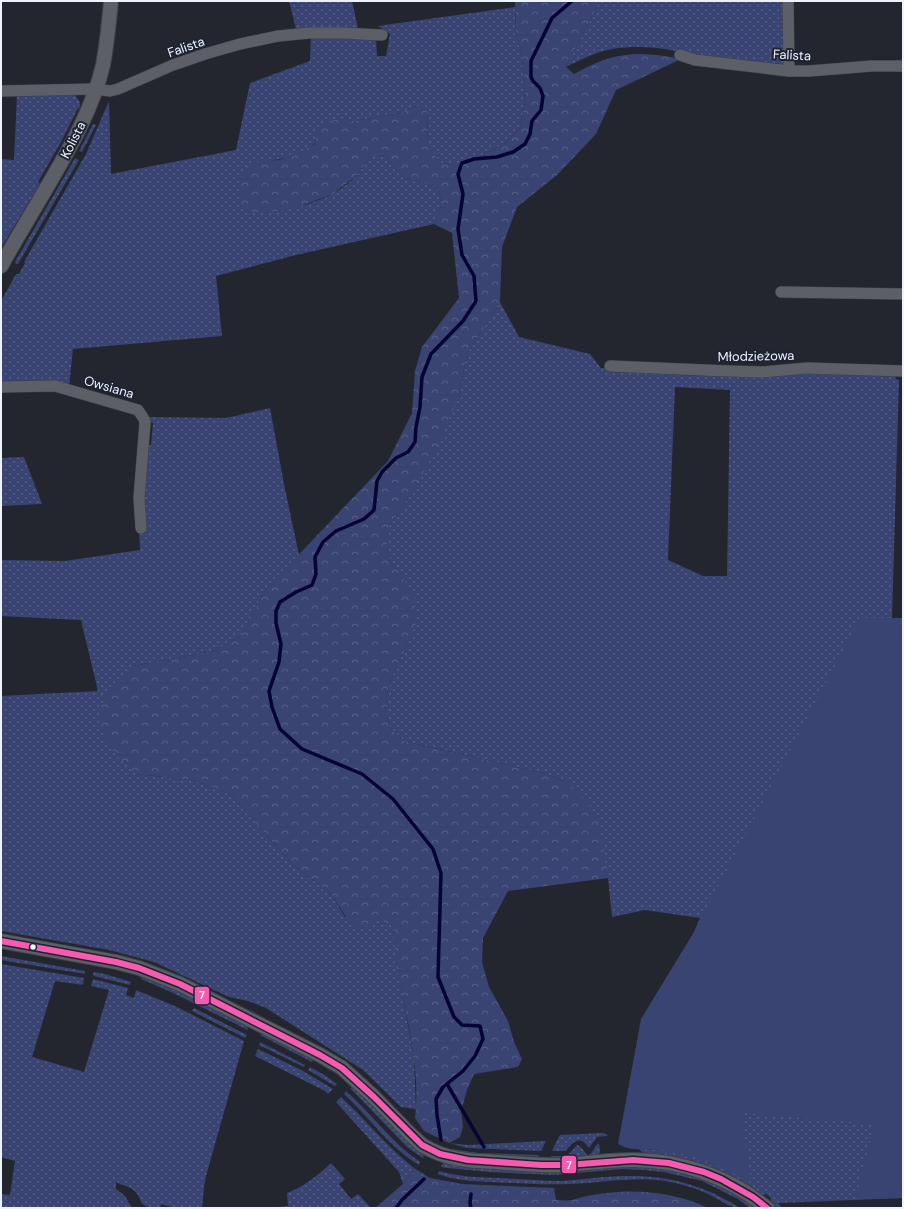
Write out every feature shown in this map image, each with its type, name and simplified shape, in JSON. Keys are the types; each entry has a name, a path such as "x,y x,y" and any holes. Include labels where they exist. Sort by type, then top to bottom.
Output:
{"street":[{"name":"Kolista","path":"1,266 75,138 95,89 102,65 107,41 111,1"},
{"path":"788,1 789,71"},
{"name":"Falista","path":"1,91 95,89 110,91 205,54 240,44 278,36 309,33 382,35"},
{"name":"Falista","path":"680,55 695,60 789,71 810,71 872,66 903,66"},
{"path":"781,292 903,294"},
{"name":"Młodzieżowa","path":"610,366 728,372 762,372 807,368 903,371"},
{"name":"Owsiana","path":"1,387 55,386 138,410 145,423 139,498 141,528"},
{"path":"1,941 116,962 139,968 180,984 337,1065 366,1089 422,1145 446,1157 469,1161 542,1165 566,1165 632,1160 670,1163 699,1170 739,1188 767,1208"}],"green space":[{"path":"289,1 352,1 358,29 296,29"},
{"path":"515,1 600,1 566,67 574,74 603,60 616,56 644,54 681,59 616,90 596,134 557,175 517,207 502,247 500,302 467,354 459,394 438,447 407,500 387,529 387,547 391,563 401,574 414,595 417,621 408,644 395,668 387,694 385,710 390,727 404,741 543,773 567,782 588,802 600,825 608,878 508,891 483,938 482,962 489,987 508,1021 514,1042 522,1059 518,1067 474,1074 467,1090 461,1111 463,1127 460,1137 449,1143 424,1131 415,1118 416,1081 412,1043 397,969 393,926 380,920 359,930 346,917 331,894 292,864 230,794 193,780 136,774 117,757 104,736 99,714 107,691 133,666 214,651 242,635 265,590 388,461 412,413 415,371 422,347 459,298 452,233 434,224 442,203 437,187 418,181 405,179 392,166 386,155 371,157 355,177 333,194 295,208 265,213 246,211 239,204 239,183 243,172 246,168 259,161 283,159 310,147 315,144 318,127 339,118 354,121 401,113 417,106 428,111 427,146 442,163 460,166 506,143 520,127 525,103 522,54 516,33"},
{"path":"600,1 783,1 784,64 781,66 693,56 663,49 632,47 600,52 566,67"},
{"path":"515,7 516,33 522,54 525,103 520,127 506,143 460,166 442,163 427,146 428,111 417,106 401,113 354,121 338,118 318,140 303,152 282,159 260,161 265,213 301,206 336,192 347,185 356,176 371,157 386,155 392,166 405,179 418,181 437,187 442,203 434,224 296,255 216,276 222,336 73,349 69,386 1,383 1,301 16,274 19,274 25,263 24,262 86,154 109,101 111,174 236,150 250,83 310,61 311,36 376,38 377,56 386,56 390,34 378,26"},
{"path":"17,94 75,95 80,105 38,182 40,184 1,248 1,159 14,160"},
{"path":"93,124 96,125 82,152 79,151"},
{"path":"75,158 79,160 18,264 16,264 15,262"},
{"path":"500,302 519,337 590,354 601,368 729,375 895,374 896,379 899,380 892,618 641,1019 693,934 700,918 645,910 612,917 608,878 567,782 543,773 404,741 390,727 385,710 387,694 395,668 408,644 401,574 391,563 387,547 387,529 407,500 459,394 467,354","holes":["675,387 730,390 727,576 703,576 668,560"]},
{"path":"270,408 299,555 265,590 242,635 214,651 133,666 136,774 193,780 230,794 292,864 331,894 345,917 380,920 393,926 397,967 414,1057 416,1109 401,1107 363,1070 266,1008 248,1001 229,997 154,962 109,950 1,931 1,696 98,691 81,620 1,616 1,560 65,561 140,550 139,531 145,446 151,445 153,423 148,422 146,417 226,418"},
{"path":"24,457 42,504 1,506 1,458"},
{"path":"860,618 903,618 903,1198 855,1199 875,1124 742,1113 751,1182 722,1168 681,1153 664,1150 630,1148 618,1144 641,1019 693,934"},
{"path":"1,956 85,971 85,974 1,960"},
{"path":"1,964 84,978 83,985 55,981 32,1057 84,1072 109,990 91,986 93,979 128,988 126,995 134,998 136,990 177,1007 244,1041 206,1176 202,1208 175,1208 161,1204 160,1208 152,1208 143,1205 139,1196 132,1189 116,1182 116,1189 125,1196 132,1208 1,1208 1,1194 10,1195 15,1161 1,1157"},
{"path":"94,972 131,982 130,985 94,976"},
{"path":"142,975 177,989 247,1026 248,1030 141,979"},
{"path":"194,1008 247,1035 245,1038 192,1011"},
{"path":"264,1034 314,1058 312,1062 260,1035"},
{"path":"260,1042 305,1065 304,1067 259,1045"},
{"path":"258,1049 303,1071 333,1089 328,1094 325,1091 255,1056"},
{"path":"710,1062 876,1113 903,1198 778,1203 782,1208 777,1208 770,1202 771,1198 766,1194 761,1196 642,1152 639,1149 665,1150"},
{"path":"310,1067 337,1084 335,1086 308,1070"},
{"path":"354,1087 424,1154 423,1158 407,1147 350,1088"},
{"path":"346,1091 400,1146 420,1162 419,1165 398,1150 389,1141 344,1094"},
{"path":"341,1097 404,1160 414,1168 403,1184 399,1172 336,1102"},
{"path":"604,1133 608,1136 597,1137 589,1148 584,1142 579,1140 574,1142 565,1151 552,1151 560,1135"},
{"path":"546,1141 541,1151 467,1148 449,1143 468,1145"},
{"path":"599,1143 599,1155 551,1159 551,1156 567,1156 577,1145 581,1147 587,1155 589,1155"},
{"path":"451,1149 478,1153 539,1155 538,1158 478,1155 450,1151"},
{"path":"331,1163 345,1179 339,1184 351,1199 358,1194 371,1208 269,1208 288,1206 287,1193 305,1184"},
{"path":"443,1163 465,1167 552,1171 622,1166 657,1167 702,1178 734,1193 757,1208 750,1208 738,1199 702,1181 664,1172 622,1169 554,1175 489,1172 441,1167"},
{"path":"414,1168 430,1178 462,1184 554,1188 556,1200 570,1200 602,1193 649,1192 679,1197 708,1208 375,1208 403,1184"},
{"path":"439,1171 468,1176 553,1181 617,1176 656,1177 685,1183 713,1193 740,1208 728,1205 694,1188 666,1181 641,1179 569,1184 521,1183 458,1179 438,1174"}],"waterway":[{"path":"441,1140 436,1099 443,1087 463,1071 475,1056 483,1039 480,1026 462,1025 454,1017 438,977 441,873 433,849 393,799 362,774 302,749 280,729 272,707 269,691 279,662 281,644 276,623 276,611 280,602 296,592 312,585 316,574 315,557 323,542 336,531 364,519 374,510 377,481 382,472 396,458 408,452 415,442 420,407 422,377 431,354 463,321 476,301 474,276 462,255 458,229 463,194 458,174 462,163 474,159 497,157 513,152 525,144 530,134 532,121 541,110 543,96 540,88 531,77 531,61 552,18 572,1"},
{"path":"447,1084 484,1147"},
{"path":"396,1208 402,1200 424,1179"},
{"path":"471,1194 471,1208"}],"transit line":[{"name":"7","path":"1,941 116,962 139,968 180,984 320,1055 342,1068 374,1097 422,1145 440,1154 468,1160 541,1165 567,1165 633,1160 669,1163 704,1172 721,1179 753,1197 767,1208"}]}
